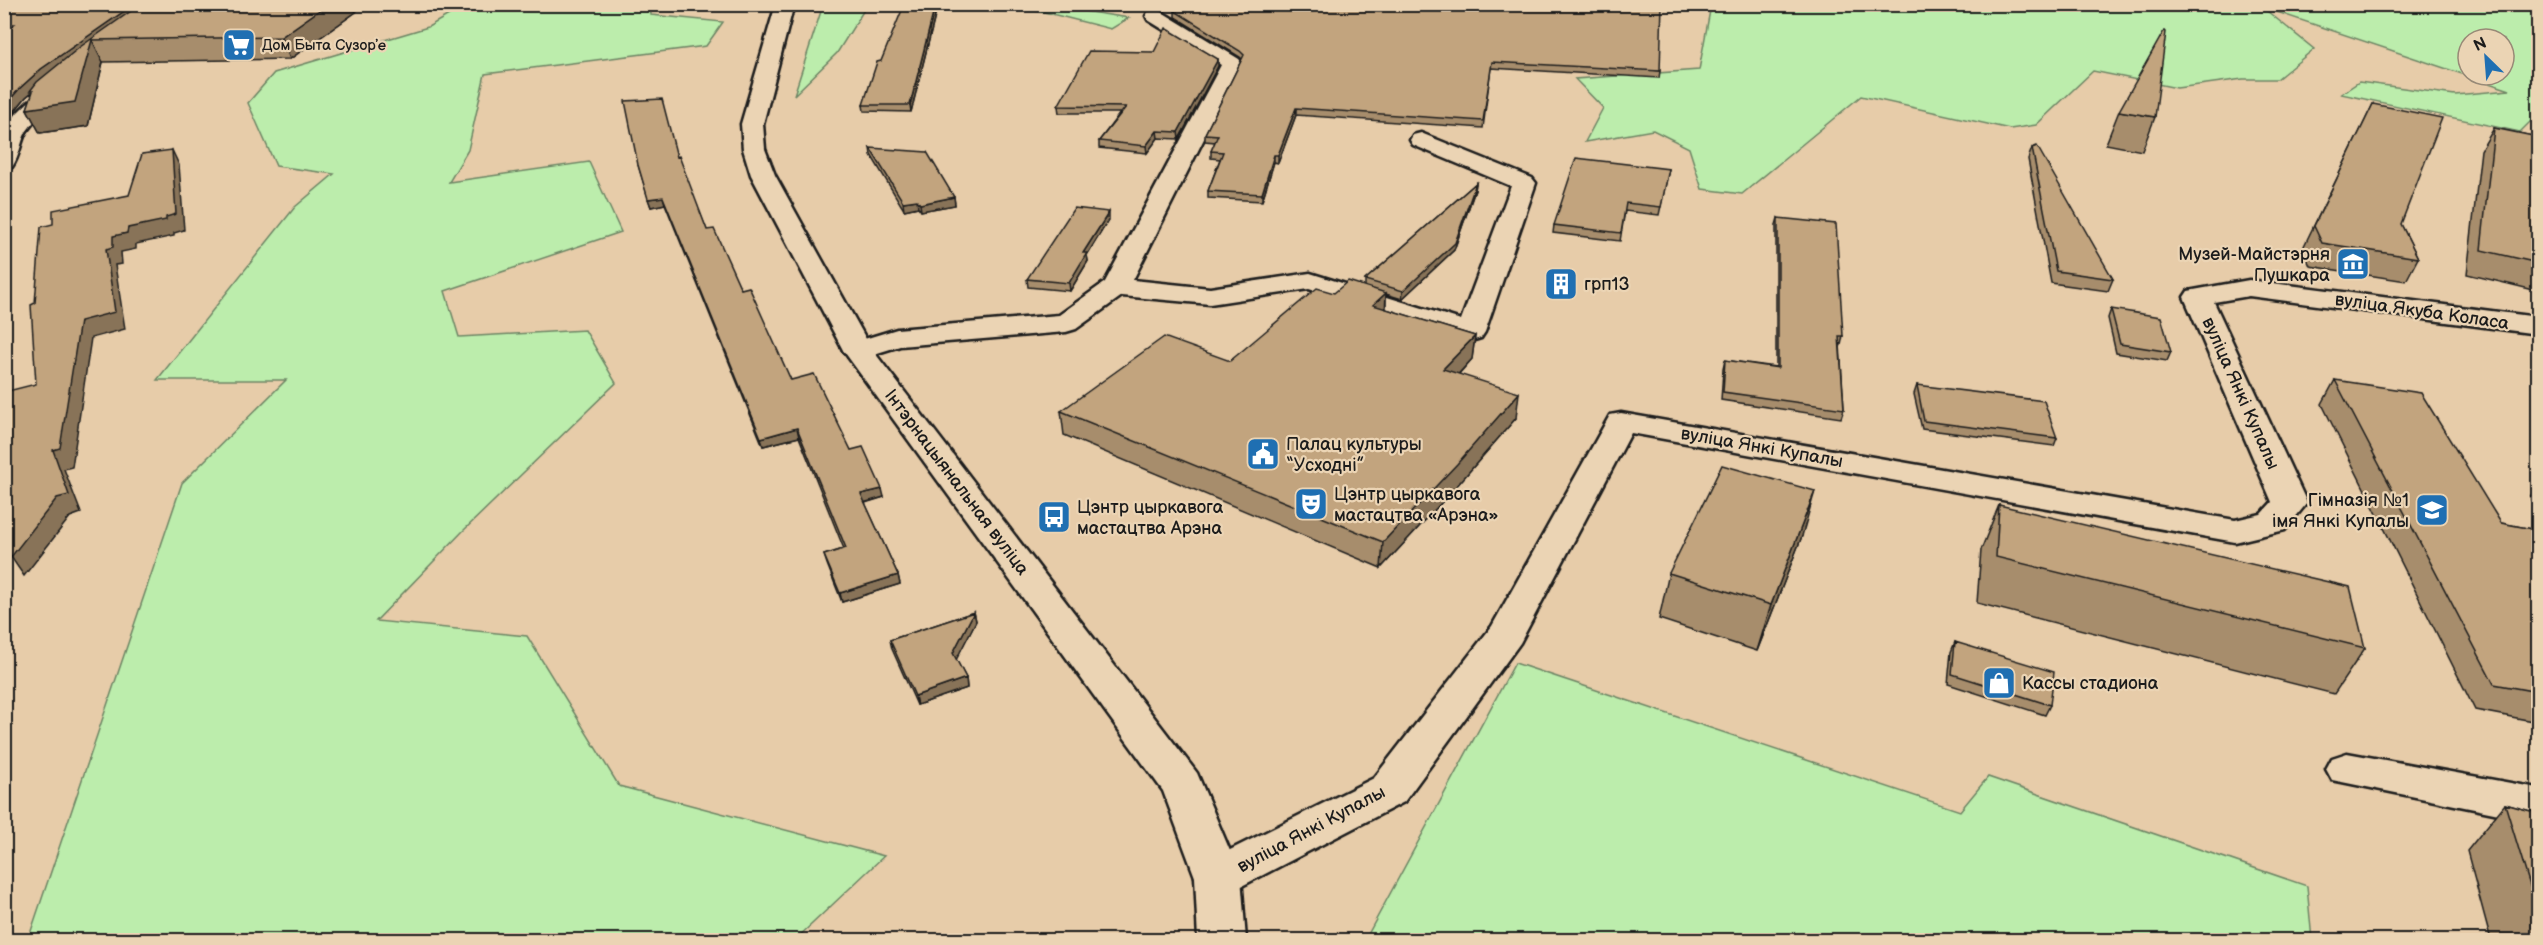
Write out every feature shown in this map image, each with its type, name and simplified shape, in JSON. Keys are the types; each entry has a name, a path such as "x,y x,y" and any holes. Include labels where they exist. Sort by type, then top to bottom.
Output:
{"street":[{"name":"Інтэрнацыянальная вуліца","path":"785,4 752,124 754,149 763,175 858,351 1182,785 1218,878 1222,940"},
{"path":"858,351 897,338 1066,323 1116,287 1232,63 1155,16"},
{"path":"4,162 13,135 25,118 72,72"},
{"path":"1116,287 1210,296 1310,281 1471,332 1524,183 1421,140"},
{"name":"вуліца Якуба Коласа","path":"2198,297 2249,288 2538,326"},
{"name":"вуліца Янкі Купалы","path":"1218,878 1389,790 1507,634 1621,422 2235,531 2273,522 2290,504 2198,297"},
{"path":"2347,769 2538,805"}],"green space":[{"path":"466,5 650,5 651,15 723,22 706,46 485,74 468,150 449,182 589,162 621,232 445,291 459,337 585,330 616,383 463,531 376,621 527,636 619,786 884,856 795,940 28,940 182,483 286,380 157,380 295,207 334,174 276,166 248,103 274,73 428,27"},
{"path":"823,5 867,5 837,53 794,95"},
{"path":"971,5 1044,5 1129,18 1111,29 1044,12"},
{"path":"1711,5 2538,5 2538,114 2520,132 2341,94 2359,82 2455,95 2510,90 2501,87 2516,87 2516,27 2456,27 2456,72 2262,7 2314,49 2277,79 2243,79 2177,88 2093,71 2036,125 2010,129 1861,96 1742,194 1702,189 1689,148 1653,130 1585,142 1603,108 1575,79 1699,70"},
{"path":"1515,663 1960,811 1988,777 2307,886 2312,940 1365,940"}],"building":[{"path":"11,4 110,4 105,7 130,7 41,69 4,106 4,53 7,50 4,50 4,30 14,24 4,24 4,8"},
{"path":"141,4 328,4 281,37 92,40 75,102 27,109 33,91 30,91 37,82 80,47"},
{"path":"1178,4 1662,4 1660,71 1492,62 1483,121 1296,108 1278,155 1274,155 1262,194 1208,191 1223,152 1211,151 1218,135 1205,134 1244,55 1175,11"},
{"path":"902,10 934,10 910,105 863,105 877,62 881,61"},
{"path":"1166,28 1218,59 1178,132 1157,131 1146,146 1099,141 1126,107 1058,106 1089,51 1154,52"},
{"path":"2164,31 2166,32 2155,117 2119,111"},
{"path":"662,99 677,157 679,156 707,230 714,229 741,289 749,287 791,380 814,374 851,450 863,447 882,489 861,494 898,575 840,593 824,555 846,548 797,428 761,438 663,197 648,199 638,165 625,101"},
{"path":"2373,104 2442,118 2401,224 2418,258 2322,243 2314,226"},
{"path":"2494,128 2538,137 2538,263 2481,250"},
{"path":"2037,146 2113,279 2056,271 2032,148"},
{"path":"870,148 927,152 954,197 920,204 917,200 903,202"},
{"path":"172,150 176,214 166,217 166,220 128,228 127,233 113,236 113,247 106,249 115,312 80,321 60,448 53,450 69,495 57,498 11,557 4,534 4,392 36,384 31,305 35,303 41,227 53,224 53,210 129,195 142,154"},
{"path":"1576,158 1669,169 1661,207 1626,203 1621,233 1554,225"},
{"path":"1476,183 1455,243 1403,291 1365,280"},
{"path":"1074,208 1109,212 1083,253 1087,253 1069,283 1027,279"},
{"path":"1778,218 1836,224 1843,336 1839,336 1844,409 1723,392 1725,360 1778,368"},
{"path":"1348,281 1386,293 1373,305 1475,336 1443,369 1519,393 1457,464 1383,542 1061,411 1164,337 1230,361 1317,288 1334,293"},
{"path":"2111,309 2161,317 2171,352 2120,344"},
{"path":"2335,380 2421,393 2501,523 2538,530 2538,692 2494,684"},
{"path":"1917,385 2044,401 2057,438 1924,421"},
{"path":"1722,465 1815,491 1771,605 1669,573"},
{"path":"1999,505 2350,587 2365,648 1996,557"},
{"path":"974,612 953,653 966,678 915,696 890,640"},
{"name":"Кассы стадиона","path":"1955,642 2054,672 2050,705 1952,674"},
{"path":"2505,804 2538,813 2538,912"}],"place":[{"name":"Дом Быта Сузорʼе","path":"239,45"},
{"name":"Музей-Майстэрня Пушкара","path":"2353,264"},
{"name":"грп13","path":"1561,284"},
{"name":"Палац культуры “Усходні”","path":"1263,454"},
{"name":"Цэнтр цыркавога мастацтва «Арэна»","path":"1311,504"},
{"name":"Гімназія №1 імя Янкі Купалы","path":"2432,510"},
{"name":"Цэнтр цыркавога мастацтва Арэна","path":"1054,517"},
{"name":"Кассы стадиона","path":"1999,683"}]}
